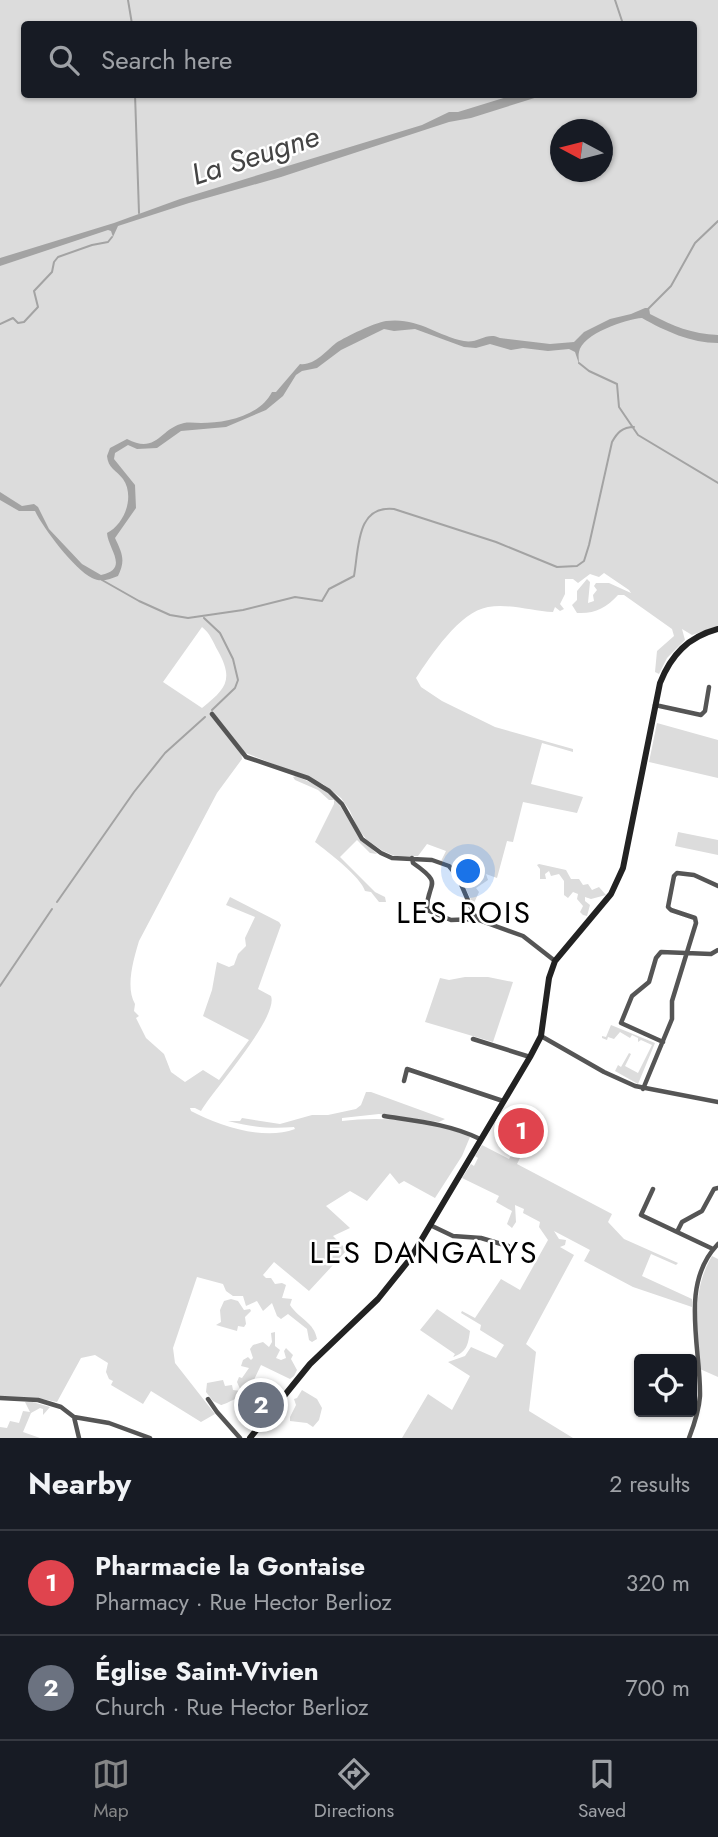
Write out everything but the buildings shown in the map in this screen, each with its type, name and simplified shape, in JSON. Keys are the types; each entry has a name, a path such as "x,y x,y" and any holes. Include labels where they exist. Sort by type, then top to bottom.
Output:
{"street":[{"path":"250,1438 326,1347 390,1286 410,1259 530,1057 541,1036 549,978 555,961 611,894 624,868 660,683 674,656 695,638 718,629"},
{"path":"655,705 701,715 705,711 709,687"},
{"path":"212,714 246,757 308,778 337,798 356,831 372,847 392,858 432,860 454,870 476,919"},
{"path":"412,858 432,879 433,886 427,910 457,921 476,919 523,936 555,961"},
{"path":"643,1088 672,1019 672,1001 688,953 695,918 668,907 674,876 677,873 694,875 718,886"},
{"path":"663,1042 621,1023 632,996 649,982 658,955 666,952 711,954 718,950"},
{"path":"541,1036 604,1072 643,1088 718,1102"},
{"path":"473,1039 530,1057"},
{"path":"404,1081 407,1069 503,1101"},
{"path":"384,1116 444,1126 480,1139"},
{"path":"677,1232 682,1222 702,1211 714,1189 718,1188"},
{"path":"653,1189 640,1215 713,1249"},
{"path":"430,1225 453,1236 481,1238 508,1246"},
{"path":"689,1438 700,1399 695,1301 699,1276 718,1244"},
{"path":"0,1398 38,1400 61,1407 74,1417 108,1423 150,1438"},
{"path":"208,1399 240,1438"},
{"path":"74,1417 79,1438"}],"shaded area":[{"path":"0,0 718,0 718,626 692,635 682,629 685,640 667,658 659,674 655,672 657,651 674,636 672,629 624,595 618,595 595,611 577,613 572,605 577,600 577,591 587,579 590,582 588,603 594,601 596,583 609,583 631,593 604,573 599,577 590,574 578,583 573,579 565,579 565,594 560,604 564,609 560,611 555,607 553,612 504,606 488,607 467,617 447,636 416,678 421,687 442,701 495,727 573,749 573,752 542,743 531,784 583,797 577,813 523,802 513,842 507,841 497,878 486,874 488,880 476,888 479,892 474,903 476,910 464,885 465,880 450,864 441,861 446,851 427,844 418,856 397,857 383,851 367,840 341,798 323,784 241,751 242,759 217,793 139,941 133,964 131,989 134,1011 139,1016 136,1018 146,1038 164,1054 171,1072 185,1082 203,1070 219,1080 249,1040 203,1016 212,990 217,962 229,967 234,965 238,954 246,946 245,938 255,917 226,905 230,897 281,925 258,989 271,996 271,1006 256,1036 201,1111 190,1108 191,1111 242,1130 256,1133 283,1132 295,1129 228,1121 240,1121 242,1118 280,1124 312,1115 328,1115 356,1109 361,1105 366,1092 371,1092 445,1119 439,1122 379,1114 342,1118 342,1121 390,1119 424,1123 470,1137 462,1156 435,1198 404,1181 399,1184 390,1173 367,1201 350,1191 326,1206 350,1228 333,1236 347,1250 309,1291 274,1262 263,1275 271,1278 275,1284 286,1285 282,1298 292,1299 290,1305 313,1329 317,1339 312,1342 307,1329 288,1314 281,1319 277,1316 272,1303 263,1311 257,1301 246,1306 243,1296 233,1296 226,1291 223,1284 197,1277 173,1348 175,1363 215,1414 201,1422 151,1391 143,1404 111,1385 113,1381 106,1372 108,1363 95,1355 81,1358 57,1402 0,1397","holes":["202,627 223,661 226,677 222,689 202,708 163,682"]},
{"path":"503,98 534,98 449,122 281,177 118,226 113,237 108,230 0,266 0,258 114,223 180,199 422,125 449,112 458,112"},
{"path":"649,308 650,314 675,326 718,335 718,343 688,339 642,318 635,319 616,324 588,339 579,352 579,364 575,352 569,349 511,350 490,344 476,348 464,347 415,329 384,329 341,350 317,368 296,375 283,396 266,410 226,427 181,431 157,448 137,449 128,445 115,453 114,459 135,485 136,508 115,538 121,552 122,565 118,576 109,579 95,579 77,567 52,538 35,511 19,511 0,500 0,492 22,506 34,504 49,529 82,564 101,575 110,572 116,563 107,533 119,523 128,501 123,479 111,466 107,456 110,448 127,439 145,444 184,423 221,422 251,412 272,392 276,392 300,364 315,360 341,340 381,322 397,320 417,324 464,341 495,336 550,344 574,342 584,332 610,319"},
{"path":"657,723 718,740 718,778 649,762"},
{"path":"296,776 334,796 358,835 377,854 370,853 357,840 340,857 375,892 385,897 386,902 379,902 371,892 365,891 351,872 315,842 334,800 329,800 318,790 295,780 293,777"},
{"path":"678,832 718,840 718,855 675,846"},
{"path":"539,864 566,870 571,879 579,879 592,890 599,887 606,895 591,899 585,897 585,901 590,905 587,916 583,915 580,912 583,906 577,899 578,894 573,892 568,898 564,895 564,881 559,874 551,876 549,871 545,874 546,879 540,879"},
{"path":"488,977 513,982 493,1042 425,1022 440,978 449,980"},
{"path":"611,1025 655,1043 638,1084 615,1071 618,1065 621,1067 629,1053 631,1054 625,1066 638,1073 652,1045 641,1040 638,1042 638,1038 632,1035 630,1038 620,1032 614,1039 602,1038 606,1037"},
{"path":"482,1145 509,1159 517,1146 524,1145 531,1150 530,1155 521,1156 517,1164 612,1214 608,1222 624,1239 678,1263 676,1265 651,1254 642,1276 692,1299 692,1307 633,1287 584,1261 590,1250 554,1231 559,1239 566,1240 565,1245 560,1247 574,1255 526,1344 536,1352 529,1411 573,1438 402,1438 428,1394 452,1410 470,1376 448,1362 465,1356 471,1347 496,1358 504,1345 480,1330 481,1325 461,1313 462,1311 475,1318 501,1279 520,1290 548,1240 539,1227 540,1222 523,1213 524,1209 515,1205 516,1222 512,1228 507,1224 512,1211 496,1202 499,1196 462,1178 471,1164 474,1166 478,1158 475,1156"},
{"path":"712,1256 718,1259 718,1377 700,1369 698,1340 698,1297 705,1269"},
{"path":"224,1301 238,1301 244,1310 251,1311 245,1317 244,1327 238,1326 237,1331 216,1325 221,1322 220,1310"},
{"path":"437,1309 470,1331 466,1347 453,1357 455,1354 420,1330"},
{"path":"275,1332 275,1346 280,1350 276,1358 286,1358 286,1348 293,1355 291,1359 297,1370 294,1376 290,1379 261,1365 252,1384 257,1387 256,1395 244,1394 221,1405 213,1401 206,1392 207,1383 223,1380 225,1386 232,1385 233,1390 241,1391 237,1382 249,1368 241,1366 243,1360 253,1358 250,1349 253,1345 263,1342 269,1347 272,1342 271,1333"},
{"path":"302,1390 317,1399 322,1408 319,1420 313,1427 307,1423 290,1421 296,1405 294,1399"},
{"path":"25,1402 50,1407 43,1415 43,1409 40,1408 31,1413 23,1432 40,1438 0,1438 0,1427 7,1428 10,1421 19,1423 23,1411 30,1412"}],"waterway":[{"path":"128,0 132,21"},
{"path":"615,0 622,21"},
{"path":"135,98 139,213"},
{"path":"647,310 671,286 695,243 718,221"},
{"path":"0,324 13,318 18,323 24,322 38,307 34,291 52,272 58,257 108,242 112,237"},
{"path":"579,363 589,371 617,384 619,407 638,435 718,483"},
{"path":"102,580 170,615 188,618 243,610 295,597 322,601 329,589 354,576 359,541 366,521 372,514 394,509 496,542 557,567 577,566 584,561 589,545 612,442 620,431 634,427"},
{"path":"204,618 220,633 233,659 238,680 235,688 212,710"},
{"path":"57,902 134,792 165,753 205,717"},
{"path":"0,986 52,909"}],"place":[{"name":"Pharmacie la Gontaise","path":"521,1131"},
{"name":"Église Saint-Vivien","path":"261,1405"}],"district":[{"name":"LES ROIS","path":"464,912"},
{"name":"LES DANGALYS","path":"424,1252"}],"water label":[{"name":"La Seugne","path":"255,155"}]}
